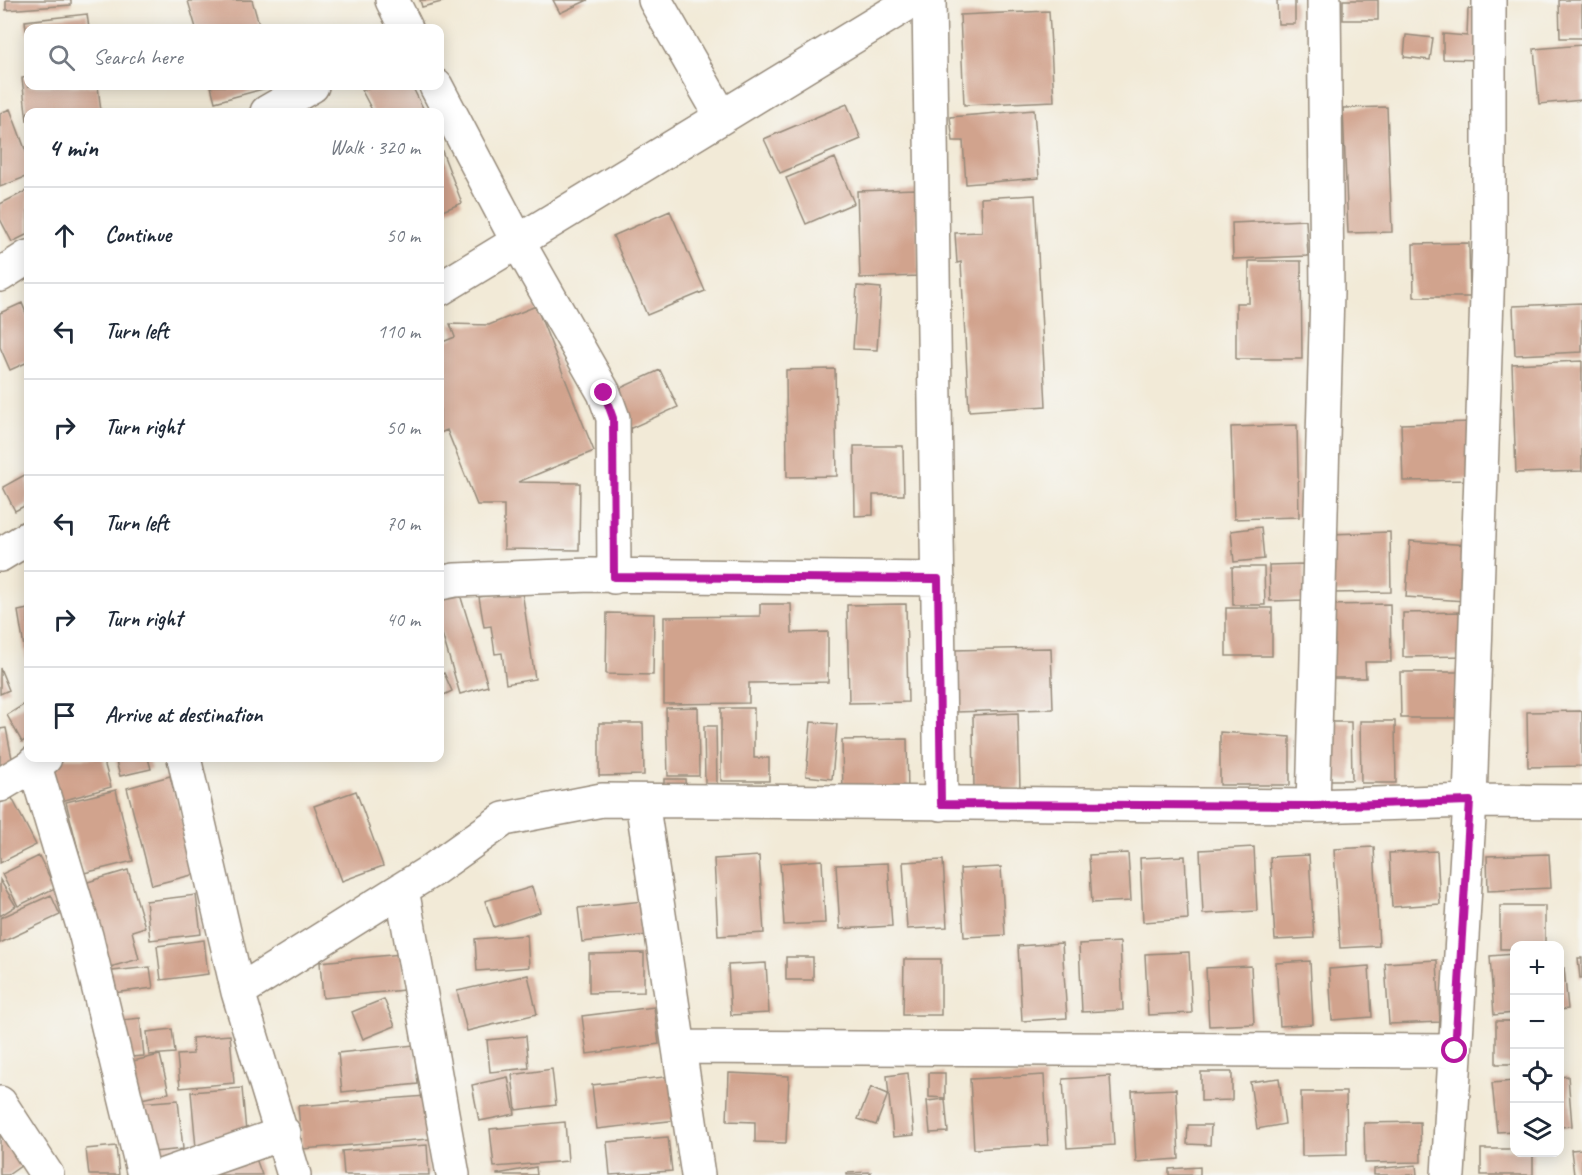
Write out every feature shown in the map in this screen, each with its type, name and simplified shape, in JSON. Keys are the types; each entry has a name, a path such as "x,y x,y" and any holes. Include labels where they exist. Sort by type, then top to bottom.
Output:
{"street":[{"path":"392,0 403,24"},
{"path":"655,0 722,117"},
{"path":"444,287 914,0"},
{"path":"930,0 941,804"},
{"path":"1313,806 1327,292 1324,0"},
{"path":"1448,1175 1470,801 1489,237 1489,0"},
{"path":"274,108 305,90"},
{"path":"438,90 518,242 604,393 613,418 614,577"},
{"path":"0,275 24,260"},
{"path":"0,555 24,540"},
{"path":"444,582 591,574 614,577 938,579"},
{"path":"0,785 36,762"},
{"path":"40,762 86,936 144,1175"},
{"path":"185,762 238,992 284,1133 294,1175"},
{"path":"238,992 402,889 504,819 602,800 1313,806 1470,801 1582,802"},
{"path":"642,801 698,1175"},
{"path":"402,889 453,1175"},
{"path":"680,1047 1455,1051"},
{"path":"0,1104 47,1175"},
{"path":"164,1175 284,1133"}],"building":[{"path":"6,0 71,0 71,5 6,10"},
{"path":"252,0 259,24 195,24 188,1"},
{"path":"420,0 444,0 445,1 422,7"},
{"path":"553,0 588,0 560,13"},
{"path":"1277,0 1295,0 1295,24 1278,24"},
{"path":"1343,0 1378,0 1378,20 1343,20"},
{"path":"1559,0 1582,0 1582,38 1560,38"},
{"path":"1468,9 1486,10 1484,60 1443,59 1443,34 1467,36"},
{"path":"1049,11 1054,101 964,105 960,15"},
{"path":"87,14 88,24 25,24 25,21"},
{"path":"1406,35 1433,38 1430,60 1404,57"},
{"path":"1582,45 1582,100 1539,104 1534,49"},
{"path":"22,78 24,78 24,90 98,90 101,108 25,108"},
{"path":"212,90 259,90 215,102"},
{"path":"414,90 423,108 371,108 362,91"},
{"path":"847,104 861,139 780,173 764,139"},
{"path":"1387,107 1392,232 1348,233 1343,108"},
{"path":"10,109 24,146 24,178 0,187 0,113"},
{"path":"1034,110 1039,178 966,184 963,141 953,141 950,117"},
{"path":"444,156 462,203 444,210"},
{"path":"835,158 854,203 806,224 786,178"},
{"path":"916,189 919,276 860,278 857,191"},
{"path":"24,192 24,236 12,242 0,219 0,204"},
{"path":"1035,195 1046,406 969,411 961,262 957,263 955,233 982,232 981,198"},
{"path":"670,211 705,291 647,315 613,236"},
{"path":"1306,220 1308,256 1233,259 1232,223"},
{"path":"1469,243 1470,297 1414,297 1413,244"},
{"path":"1249,261 1301,261 1302,359 1236,359 1236,303 1249,303"},
{"path":"857,286 881,288 877,350 853,349"},
{"path":"22,303 24,308 24,364 10,370 0,347 0,313"},
{"path":"1582,303 1582,352 1515,355 1513,306"},
{"path":"536,306 594,451 518,482 580,483 579,550 504,549 504,505 477,505 447,430 444,431 444,341 455,337 450,324 489,325"},
{"path":"1582,361 1582,471 1516,473 1512,364"},
{"path":"835,369 837,476 787,477 786,370"},
{"path":"660,370 678,407 629,429 612,392"},
{"path":"1473,422 1474,480 1403,481 1401,424"},
{"path":"1297,425 1299,517 1234,519 1231,427"},
{"path":"854,446 903,446 904,495 873,495 873,515 855,516"},
{"path":"24,475 24,506 15,511 3,487"},
{"path":"1261,527 1264,559 1234,562 1231,531"},
{"path":"1390,532 1391,592 1331,593 1330,534"},
{"path":"1410,541 1469,545 1465,601 1406,597"},
{"path":"1304,564 1305,600 1270,601 1269,565"},
{"path":"1232,567 1264,567 1265,605 1233,605"},
{"path":"459,591 488,686 460,694 444,640 444,596"},
{"path":"522,591 535,679 506,684 502,653 495,654 491,626 484,627 479,597"},
{"path":"760,604 791,604 792,633 828,632 828,682 749,683 749,703 664,704 664,617 760,616"},
{"path":"906,604 908,702 849,703 847,605"},
{"path":"1390,604 1391,662 1365,662 1366,678 1328,678 1326,605"},
{"path":"1226,608 1272,608 1272,656 1226,656"},
{"path":"24,610 24,647 18,611"},
{"path":"1466,612 1467,656 1403,657 1403,613"},
{"path":"607,613 654,614 653,675 606,674"},
{"path":"1051,648 1053,709 956,712 954,650"},
{"path":"0,668 9,690 0,694"},
{"path":"1400,672 1463,672 1463,718 1401,718"},
{"path":"444,673 452,691 444,695"},
{"path":"24,704 24,741 22,742 7,715"},
{"path":"698,707 699,776 668,776 666,708"},
{"path":"721,708 754,708 754,758 769,758 769,781 721,781"},
{"path":"1582,711 1582,766 1528,767 1527,712"},
{"path":"1018,713 1020,789 974,790 973,715"},
{"path":"1360,721 1395,721 1396,783 1361,783"},
{"path":"811,722 837,724 832,779 806,776"},
{"path":"1321,722 1351,722 1352,780 1321,780"},
{"path":"599,723 643,723 644,775 599,776"},
{"path":"704,726 716,726 717,784 705,784"},
{"path":"6,728 15,774 0,777 0,729"},
{"path":"1220,732 1290,737 1290,785 1220,785"},
{"path":"907,739 908,794 843,796 842,740"},
{"path":"47,762 104,762 111,787 58,802"},
{"path":"116,762 149,762 151,769 120,776"},
{"path":"170,776 196,874 152,885 127,788"},
{"path":"664,779 685,779 686,799 664,800"},
{"path":"116,790 133,861 84,873 66,802"},
{"path":"356,791 383,866 342,881 314,806"},
{"path":"12,798 36,845 0,863 0,803"},
{"path":"1254,847 1257,911 1203,914 1200,850"},
{"path":"1374,847 1379,946 1340,948 1334,849"},
{"path":"1437,851 1440,904 1392,907 1389,853"},
{"path":"1128,853 1131,901 1092,903 1089,855"},
{"path":"1549,854 1551,888 1488,891 1487,856"},
{"path":"1309,855 1314,938 1275,940 1270,857"},
{"path":"39,856 55,888 18,906 2,874"},
{"path":"759,856 764,933 718,936 714,859"},
{"path":"1185,856 1188,919 1143,922 1140,858"},
{"path":"822,860 825,923 784,925 780,863"},
{"path":"943,860 947,927 907,929 903,862"},
{"path":"888,863 892,926 840,929 836,865"},
{"path":"1001,867 1005,935 964,937 960,869"},
{"path":"128,870 145,927 132,931 139,959 106,968 81,884"},
{"path":"0,880 16,906 0,916"},
{"path":"532,887 540,912 494,927 485,901"},
{"path":"51,895 60,915 0,943 0,918"},
{"path":"196,895 201,934 150,940 146,901"},
{"path":"643,901 647,935 582,942 578,908"},
{"path":"1500,906 1545,906 1545,941 1510,941 1510,949 1500,949"},
{"path":"527,935 529,967 477,971 475,939"},
{"path":"204,940 208,974 161,980 157,946"},
{"path":"1120,942 1123,1010 1082,1012 1079,944"},
{"path":"1062,943 1067,1018 1022,1021 1018,946"},
{"path":"1189,952 1192,1013 1148,1015 1145,954"},
{"path":"644,953 644,992 589,993 589,954"},
{"path":"401,954 404,990 323,998 320,962"},
{"path":"1510,954 1510,1013 1494,1015 1490,956"},
{"path":"786,957 813,957 813,980 786,980"},
{"path":"1578,958 1582,958 1582,978 1580,978"},
{"path":"904,959 941,959 941,1015 903,1015"},
{"path":"1437,960 1440,1022 1389,1024 1385,963"},
{"path":"1310,961 1313,1024 1280,1026 1276,963"},
{"path":"766,963 769,1013 731,1015 728,965"},
{"path":"1251,966 1254,1024 1209,1026 1206,968"},
{"path":"1369,966 1372,1017 1332,1020 1329,969"},
{"path":"150,967 153,988 105,994 103,972"},
{"path":"1564,968 1568,1009 1564,1010"},
{"path":"528,975 537,1014 467,1031 457,991"},
{"path":"384,999 395,1026 363,1039 352,1012"},
{"path":"654,1007 659,1044 587,1054 582,1016"},
{"path":"140,1018 144,1056 118,1058 114,1021"},
{"path":"1496,1021 1510,1021 1510,1064 1496,1064"},
{"path":"172,1029 175,1053 149,1055 147,1032"},
{"path":"230,1035 234,1083 180,1088 177,1055 193,1054 192,1038"},
{"path":"526,1036 529,1068 490,1072 487,1040"},
{"path":"414,1045 418,1084 342,1092 338,1053"},
{"path":"160,1055 169,1093 132,1101 124,1063"},
{"path":"552,1069 556,1105 516,1110 512,1075"},
{"path":"1201,1072 1232,1072 1232,1100 1201,1101"},
{"path":"729,1073 789,1076 786,1143 755,1142 755,1122 727,1121"},
{"path":"908,1073 914,1135 893,1137 887,1076"},
{"path":"929,1073 945,1073 945,1098 929,1097"},
{"path":"1044,1075 1048,1145 974,1149 970,1079"},
{"path":"673,1076 677,1120 597,1129 592,1085"},
{"path":"1110,1076 1114,1145 1067,1148 1063,1079"},
{"path":"1564,1076 1568,1076 1572,1126 1564,1127 1564,1103"},
{"path":"508,1077 515,1114 479,1121 472,1085"},
{"path":"1279,1078 1285,1124 1257,1129 1250,1082"},
{"path":"1510,1081 1510,1131 1497,1132 1492,1083"},
{"path":"871,1087 888,1094 876,1125 858,1119"},
{"path":"242,1088 247,1143 196,1148 191,1092"},
{"path":"1176,1089 1179,1159 1136,1162 1132,1091"},
{"path":"1301,1092 1346,1092 1347,1155 1302,1156"},
{"path":"426,1096 429,1139 302,1149 298,1106"},
{"path":"945,1099 948,1132 930,1133 927,1101"},
{"path":"178,1100 183,1149 144,1153 138,1103"},
{"path":"565,1122 568,1161 494,1167 490,1129"},
{"path":"1420,1122 1421,1162 1365,1163 1364,1123"},
{"path":"1188,1125 1211,1125 1210,1145 1187,1144"},
{"path":"0,1129 25,1163 8,1175 0,1175"},
{"path":"668,1137 672,1171 610,1175 607,1142"},
{"path":"427,1145 429,1175 344,1175 342,1151"},
{"path":"116,1146 119,1175 89,1175 86,1149"},
{"path":"1481,1149 1510,1149 1510,1157 1533,1157 1533,1175 1481,1175"},
{"path":"1582,1149 1582,1175 1574,1175 1571,1150"},
{"path":"253,1150 262,1175 199,1175"},
{"path":"1416,1165 1417,1175 1374,1175 1374,1169"},
{"path":"536,1167 537,1175 497,1175 497,1174"},
{"path":"1200,1167 1200,1175 1169,1175 1169,1169"},
{"path":"871,1172 871,1175 847,1175 847,1173"}],"route":[{"path":"604,393 613,418 614,577 938,579 941,804 1313,806 1470,801 1455,1051"}]}
